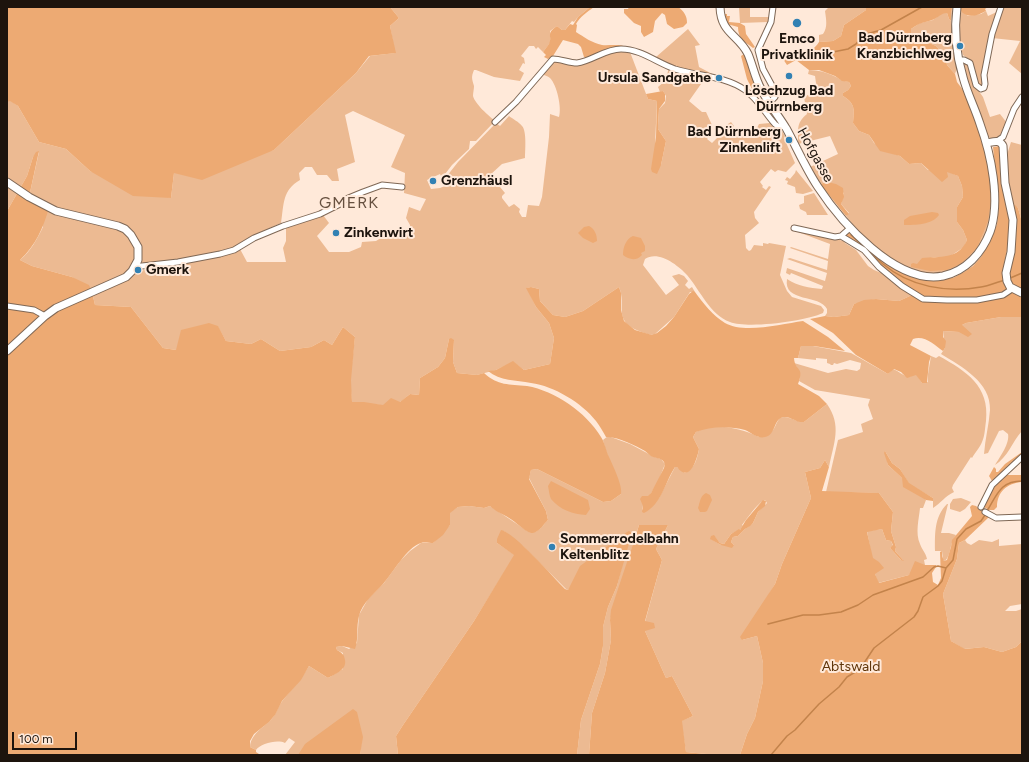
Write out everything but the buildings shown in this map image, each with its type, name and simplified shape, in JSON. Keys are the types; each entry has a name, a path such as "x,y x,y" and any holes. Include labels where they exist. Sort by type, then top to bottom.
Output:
{"main road":[{"name":"Hofgasse","path":"720,7 727,31 745,50 760,87 784,126 817,186 836,212 850,228 891,262 913,273 930,276 948,275 963,268 974,258 983,247 991,230 995,208 993,180 986,143 959,60 955,24 957,7"},
{"path":"986,143 997,141 1001,142 1003,146 1005,183 1013,220 1011,252 1007,279 1012,289 1022,293"},
{"path":"7,182 29,197 56,211 118,226 125,230 135,241 139,253 136,266 126,277 67,302 45,316 7,351"}],"street":[{"path":"769,103 774,99 776,92 763,69 758,56 758,50 771,22 773,7"},
{"path":"959,60 964,60 970,63 976,85 979,89 984,88 984,76 992,34 1001,7"},
{"path":"495,122 516,102 553,59 579,62 611,50 620,49 641,53 675,69 717,78 733,84 750,94 775,124 780,127 784,126"},
{"path":"997,141 1002,139 1014,109 1022,97"},
{"path":"1003,146 1004,135"},
{"path":"136,266 178,262 234,250 254,238 283,226 320,214 340,204 346,199 363,192 382,185 402,187"},
{"path":"794,228 831,237 841,236 850,228"},
{"path":"841,236 864,250 878,267 902,286 924,299 977,300 1003,295 1012,289"},
{"path":"7,306 34,310 45,316"},
{"path":"981,507 992,485 1022,457"},
{"path":"986,513 1000,518 1022,518"}],"shaded area":[{"path":"390,7 590,7 574,22 572,21 565,30 562,30 557,26 550,31 550,43 543,52 538,47 536,49 534,46 529,46 521,56 524,58 525,64 523,63 519,70 524,73 520,81 494,77 474,70 472,78 474,86 474,99 482,110 495,121 476,141 470,141 469,149 452,165 442,178 440,174 427,180 431,189 445,186 443,181 458,162 496,123 500,126 509,116 519,123 524,129 525,158 502,164 490,175 505,193 502,198 509,207 514,204 520,209 519,212 522,217 526,217 528,205 539,206 542,197 549,137 550,114 559,117 560,113 557,91 553,81 547,76 541,74 554,60 578,64 608,53 622,51 630,52 648,99 657,101 655,145 661,165 666,141 658,129 659,109 665,103 666,96 663,91 660,92 658,87 665,81 669,68 696,76 694,82 701,84 689,101 702,112 706,112 712,125 707,126 710,135 707,139 712,143 721,134 722,128 731,122 734,126 730,130 730,134 736,138 741,130 754,134 759,124 770,123 775,129 782,131 795,163 786,172 778,170 775,172 771,169 760,182 763,186 762,187 766,190 769,186 771,187 754,212 755,218 759,223 745,235 746,248 749,251 754,245 763,246 763,243 786,246 780,275 787,291 792,297 821,306 824,310 823,313 804,319 777,323 750,325 730,322 723,319 711,308 692,281 678,267 662,257 650,257 645,259 643,265 666,295 679,285 672,276 679,274 684,276 688,281 685,285 689,289 692,287 695,292 690,292 674,317 654,335 639,331 631,327 626,322 622,312 622,300 619,287 583,311 565,317 553,315 540,301 539,289 531,287 527,288 536,307 549,323 554,338 550,364 524,370 513,362 496,370 477,375 457,373 453,362 454,341 449,339 445,358 438,367 420,378 419,395 410,394 400,402 382,405 352,402 350,380 355,337 343,327 332,345 324,340 311,347 280,351 261,339 251,344 226,341 218,327 176,350 163,348 131,307 95,305 92,292 72,277 32,266 20,260 31,249 43,227 29,197 39,152 33,157 27,176 7,211 7,102 10,100 18,106 39,142 66,149 90,171 171,198 174,173 274,150 356,73 370,56 395,53 390,26 399,18","holes":["353,111 405,135 391,167 405,173 404,193 426,199 420,211 409,207 406,218 410,225 410,231 395,229 376,241 362,242 361,247 349,252 329,252 317,236 329,223 323,215 286,227 286,241 283,248 286,262 247,262 240,249 214,258 146,269 128,277 138,260 145,264 192,258 216,253 238,246 238,244 281,223 287,193 290,188 300,180 299,173 305,167 312,167 317,175 327,175 332,181 339,181 337,169 355,162 345,115"]},
{"path":"739,7 750,7 750,17 769,17 768,22 740,23"},
{"path":"829,7 866,7 866,10 844,25 841,36 833,41 819,42 819,35 823,34 826,29 825,11"},
{"path":"1002,7 1022,7 1022,74 1009,63 1020,41 992,38"},
{"path":"960,10 968,16 981,14 986,11 988,16 999,11 982,86 977,84 972,61 963,55 958,38"},
{"path":"942,13 947,13 951,21 957,68 955,74 947,65 945,55 936,46 911,35 911,29 920,23 933,20"},
{"path":"688,29 700,45 695,46 699,67 720,78 677,68 656,57"},
{"path":"964,62 969,66 973,83 983,97 990,117 1000,114 1007,123 1000,136 997,138 987,136 966,78"},
{"path":"809,70 825,72 849,82 851,86 843,93 843,96 852,105 854,114 853,123 859,131 869,135 874,143 900,156 909,164 921,163 928,170 947,171 958,176 962,186 963,197 957,207 957,222 963,230 967,240 964,247 949,257 933,257 911,267 971,254 981,239 992,196 989,228 984,240 969,260 955,269 939,273 914,270 898,263 881,252 846,216 849,213 841,204 844,193 827,182 820,184 810,167 838,154 830,136 798,144 799,124 807,114 804,97 817,90 815,76 808,74"},
{"path":"1011,142 1022,145 1022,222 1018,208 1013,205 1007,182 1005,161"},
{"path":"796,170 813,191 803,194 796,193 795,187 787,184 788,181 785,180 787,177 790,179"},
{"path":"814,193 828,215 807,215 806,212 800,209 799,205 804,203 804,196"},
{"path":"798,231 844,241 856,250 868,266 886,275 912,295 899,301 876,299 854,304 849,315 834,317 825,316 827,309 823,304 796,295 787,287 787,279 799,285 808,287 822,289 823,286 791,273 790,275 786,273 787,268 825,281 827,273 787,259 790,258 827,270 828,261 790,248 791,247 828,259 830,244"},
{"path":"1001,317 1022,317 1022,431 1007,454 995,465 1008,442 1008,434 1003,430 999,431 988,453 984,454 990,410 986,391 974,376 941,354 945,348 943,331 959,332 962,325 966,323"},
{"path":"801,346 813,346 851,353 888,374 893,369 909,377 917,375 922,383 928,382 931,356 936,358 939,356 967,374 980,389 984,398 986,409 983,440 953,485 952,488 954,492 948,495 933,508 933,498 909,484 900,469 892,463 885,451 888,465 926,500 923,508 920,508 918,531 919,540 927,559 924,560 925,565 909,575 878,583 867,531 882,529 886,540 891,541 893,546 890,548 901,560 903,560 895,551 896,547 891,531 893,512 879,493 826,492 838,440 863,432 861,424 873,419 868,405 870,399 815,390 799,381 799,372 794,363 828,373 846,369 857,371 860,369 861,363 850,360 831,365 827,363 827,359 816,358 816,360 798,358"},
{"path":"827,404 832,412 836,427 835,442 829,467 825,460 820,468 805,472 811,498 782,564 775,584 742,640 757,636 763,663 763,681 755,718 747,734 740,755 716,755 686,752 681,721 693,716 672,676 666,678 645,631 645,622 662,560 656,549 668,525 639,525 610,620 611,640 605,673 592,713 589,755 577,755 581,720 600,664 603,646 603,627 622,566 571,586 568,590 525,548 504,531 497,543 515,555 474,621 396,736 398,755 360,755 362,737 298,755 285,755 295,742 289,738 285,743 269,743 256,750 250,747 253,737 271,720 282,702 309,666 328,678 343,669 343,653 337,650 336,647 342,646 349,649 357,643 359,615 368,599 384,583 401,560 410,551 421,543 433,543 450,525 450,512 458,507 469,506 484,508 490,506 529,532 535,532 548,520 546,511 529,478 531,470 537,469 603,502 611,501 621,494 603,440 608,436 630,444 652,456 661,459 665,464 658,482 642,510 659,498 675,467 685,473 691,469 696,460 699,449 693,437 696,432 708,427 728,427 748,432 759,437 773,430 778,420 782,417 804,422","holes":["765,500 767,503 758,512 753,523 738,536 733,537 731,542 734,545 721,545 711,539 715,537 720,543 724,544 731,534 740,530 743,526 742,525 762,501"]},
{"path":"961,498 971,502 960,512 950,509 950,504 953,499"},
{"path":"947,504 941,533 956,535 952,541 949,555 945,561 943,560 942,551 935,551 935,538 937,520"},
{"path":"999,539 999,546 1022,544 1022,604 1010,606 1005,611 1016,611 1022,609 1022,641 1016,647 1002,652 984,647 964,649 951,641 943,594 957,559 959,543 965,540 971,545 979,540 992,542"}],"green space":[{"path":"7,7 390,7 399,18 390,26 396,53 369,56 356,73 274,150 202,180 174,173 171,198 133,196 90,171 66,149 39,142 18,106 10,101 7,102"},
{"path":"590,7 594,7 578,21 576,24 576,32 588,40 598,44 619,45 627,48 586,58 584,57 581,47 578,44 563,40 553,56 548,59 544,57 546,55 543,52 549,44 551,31 557,26 562,30 565,30 570,24 573,25 578,17"},
{"path":"629,7 678,7 685,14 687,23 683,27 674,29 667,24 665,15 662,13 655,21 653,32 644,37 641,32 641,26 634,23 624,13 624,9 628,9"},
{"path":"866,7 952,7 951,21 947,13 943,14 914,27 911,29 911,35 936,46 945,55 947,65 955,74 957,82 966,94 985,148 992,196 988,221 977,248 959,265 947,270 930,271 911,267 911,264 917,264 922,258 942,257 954,254 959,251 967,240 963,230 957,222 957,207 963,197 962,186 958,176 947,172 948,177 942,182 921,163 909,164 900,156 880,151 869,135 859,131 853,123 854,114 852,105 843,96 843,93 851,86 849,82 842,81 835,76 819,70 809,70 796,60 787,65 783,59 767,56 760,49 769,30 771,30 763,45 763,49 766,51 780,54 793,53 796,52 796,49 803,49 803,52 806,52 814,48 819,42 833,41 841,36 844,25 866,10"},
{"path":"960,7 988,7 985,9 986,11 969,16 960,10"},
{"path":"724,14 730,16 729,22 740,23 745,26 746,34 755,47 753,48 740,37 738,27 727,24"},
{"path":"744,54 756,86 752,89 747,79 741,56"},
{"path":"663,91 665,94 665,101 659,109 658,129 666,141 661,165 657,174 652,172 651,169 656,137 657,101 648,99 646,94"},
{"path":"1000,146 1010,223 1009,240 1004,262 1004,277 1008,291 983,297 965,299 929,298 920,296 902,285 846,237 847,234 851,232 882,259 935,279 953,278 964,272 973,266 981,257 997,224 999,205 993,147"},
{"path":"39,151 29,197 49,208 38,236 20,260 32,266 72,277 89,285 95,305 131,307 163,348 176,350 181,330 209,323 218,326 226,341 251,344 261,339 280,351 311,347 324,340 332,345 343,327 355,337 351,380 352,402 383,405 391,398 400,402 410,394 419,395 420,378 438,367 445,358 449,339 451,338 454,340 453,362 457,373 477,375 484,373 499,382 538,389 569,404 587,419 602,439 619,481 621,494 611,501 603,502 537,469 531,470 529,479 546,511 548,520 539,530 533,533 530,533 490,506 484,508 469,506 458,507 450,513 450,525 443,535 433,543 421,543 416,545 405,555 363,607 359,616 355,649 342,646 336,647 345,658 345,663 342,669 328,678 309,666 301,680 282,701 275,715 254,734 250,741 250,747 256,750 259,754 258,755 7,755 7,211 27,176 33,157 36,152"},
{"path":"827,182 836,184 843,188 844,197 841,204 849,214 846,216 820,184"},
{"path":"1013,205 1018,208 1022,222 1022,291 1011,285 1008,274"},
{"path":"932,212 938,213 939,215 928,223 904,225 904,220 910,216"},
{"path":"589,226 594,230 597,237 597,241 593,243 583,238 578,233 584,227"},
{"path":"633,236 641,238 645,246 645,251 641,253 642,255 640,257 633,259 623,255 625,244 628,239"},
{"path":"531,287 539,289 540,301 553,315 565,317 583,311 619,287 621,293 621,310 624,321 635,330 652,335 666,326 674,317 689,294 693,291 716,317 725,323 742,328 752,328 803,321 828,337 845,351 814,346 801,346 798,358 794,358 800,372 798,384 819,396 827,404 804,422 798,422 783,417 778,421 769,436 765,437 757,436 745,430 727,427 707,429 696,432 693,437 699,449 695,464 686,473 675,467 655,504 644,513 642,512 643,506 640,499 642,496 648,496 651,493 664,468 663,461 652,457 645,451 626,442 615,438 606,437 590,414 567,396 540,385 498,377 488,371 496,370 513,361 524,370 550,364 554,338 549,323 536,307 526,288"},
{"path":"1013,291 1022,294 1022,317 1001,317 966,323 962,325 972,334 968,337 959,332 943,331 943,337 946,341 943,351 925,339 913,339 910,345 931,356 927,383 922,383 916,375 907,378 901,372 894,369 888,374 856,355 833,333 810,319 825,316 834,317 849,315 854,304 864,300 876,299 899,301 912,295 921,299 998,299"},
{"path":"885,451 892,463 900,469 909,483 933,498 933,501 926,500 903,487 902,478 888,465 884,453"},
{"path":"1022,452 1022,455 992,481 989,476 994,467 996,472 998,472 1005,464"},
{"name":"Abtswald","path":"825,460 829,467 822,491 879,493 893,512 891,531 896,547 895,551 904,561 901,560 890,548 893,545 891,541 886,540 882,529 867,532 873,558 884,568 875,574 879,583 909,575 915,561 925,565 936,565 932,573 933,582 938,585 941,578 940,552 942,551 944,561 947,560 952,540 972,516 970,507 972,505 976,506 989,517 965,540 959,543 957,559 943,594 951,641 965,649 984,647 1002,652 1016,647 1022,641 1022,755 740,755 747,734 755,718 763,681 763,663 757,636 742,640 740,637 775,584 782,564 811,498 805,472 820,468"},
{"path":"1006,475 1022,475 1022,482 1007,486 999,497 997,507 994,510 989,510 984,507 992,488"},
{"path":"551,481 588,500 590,509 586,515 576,514 558,506 550,497 548,486"},
{"path":"706,493 710,495 712,500 707,511 700,512 698,508 700,501 702,496"},
{"path":"763,500 766,501 765,506 758,512 753,523 738,536 733,537 731,542 734,545 732,548 721,545 710,539 711,536 714,535 720,543 724,544 731,534 739,529 740,530 746,520"},
{"path":"639,525 668,525 656,549 662,560 645,621 654,623 655,628 645,631 666,678 672,676 693,716 682,721 686,752 716,755 589,755 592,713 605,673 611,640 611,610"},
{"path":"501,530 524,547 565,589 568,590 580,566 627,532 629,531 632,533 617,586 608,607 603,627 603,646 600,664 581,720 577,755 398,755 396,736 474,621 514,555 497,543"},
{"path":"353,709 357,712 363,737 360,755 298,755 305,744"}],"waterway":[{"path":"817,52 833,52 848,49 856,44 863,35 881,30 922,7"},
{"path":"851,235 879,261 894,272 917,283 942,288 968,289 1005,280"},
{"path":"1008,279 1022,273"},
{"path":"987,511 997,494 1004,486 1009,483 1022,481"},
{"path":"771,755 787,736 795,730 819,704 839,687 847,677 860,669 874,648 914,617 923,597 938,586 942,581 946,568 953,560 957,539 966,529 981,521 985,515"},
{"path":"768,624 803,615 819,615 841,612 858,605 873,595 923,577 934,567 938,566 946,568"}],"place":[{"name":"Emco Privatklinik","path":"797,23"},
{"name":"Bad Dürrnberg Kranzbichlweg","path":"960,46"},
{"name":"Löschzug Bad Dürrnberg","path":"789,76"},
{"name":"Ursula Sandgathe","path":"719,78"},
{"name":"Bad Dürrnberg Zinkenlift","path":"789,140"},
{"name":"Grenzhäusl","path":"433,181"},
{"name":"Zinkenwirt","path":"336,233"},
{"name":"Gmerk","path":"138,270"},
{"name":"Sommerrodelbahn Keltenblitz","path":"552,547"}],"district":[{"name":"GMERK","path":"349,203"}]}
